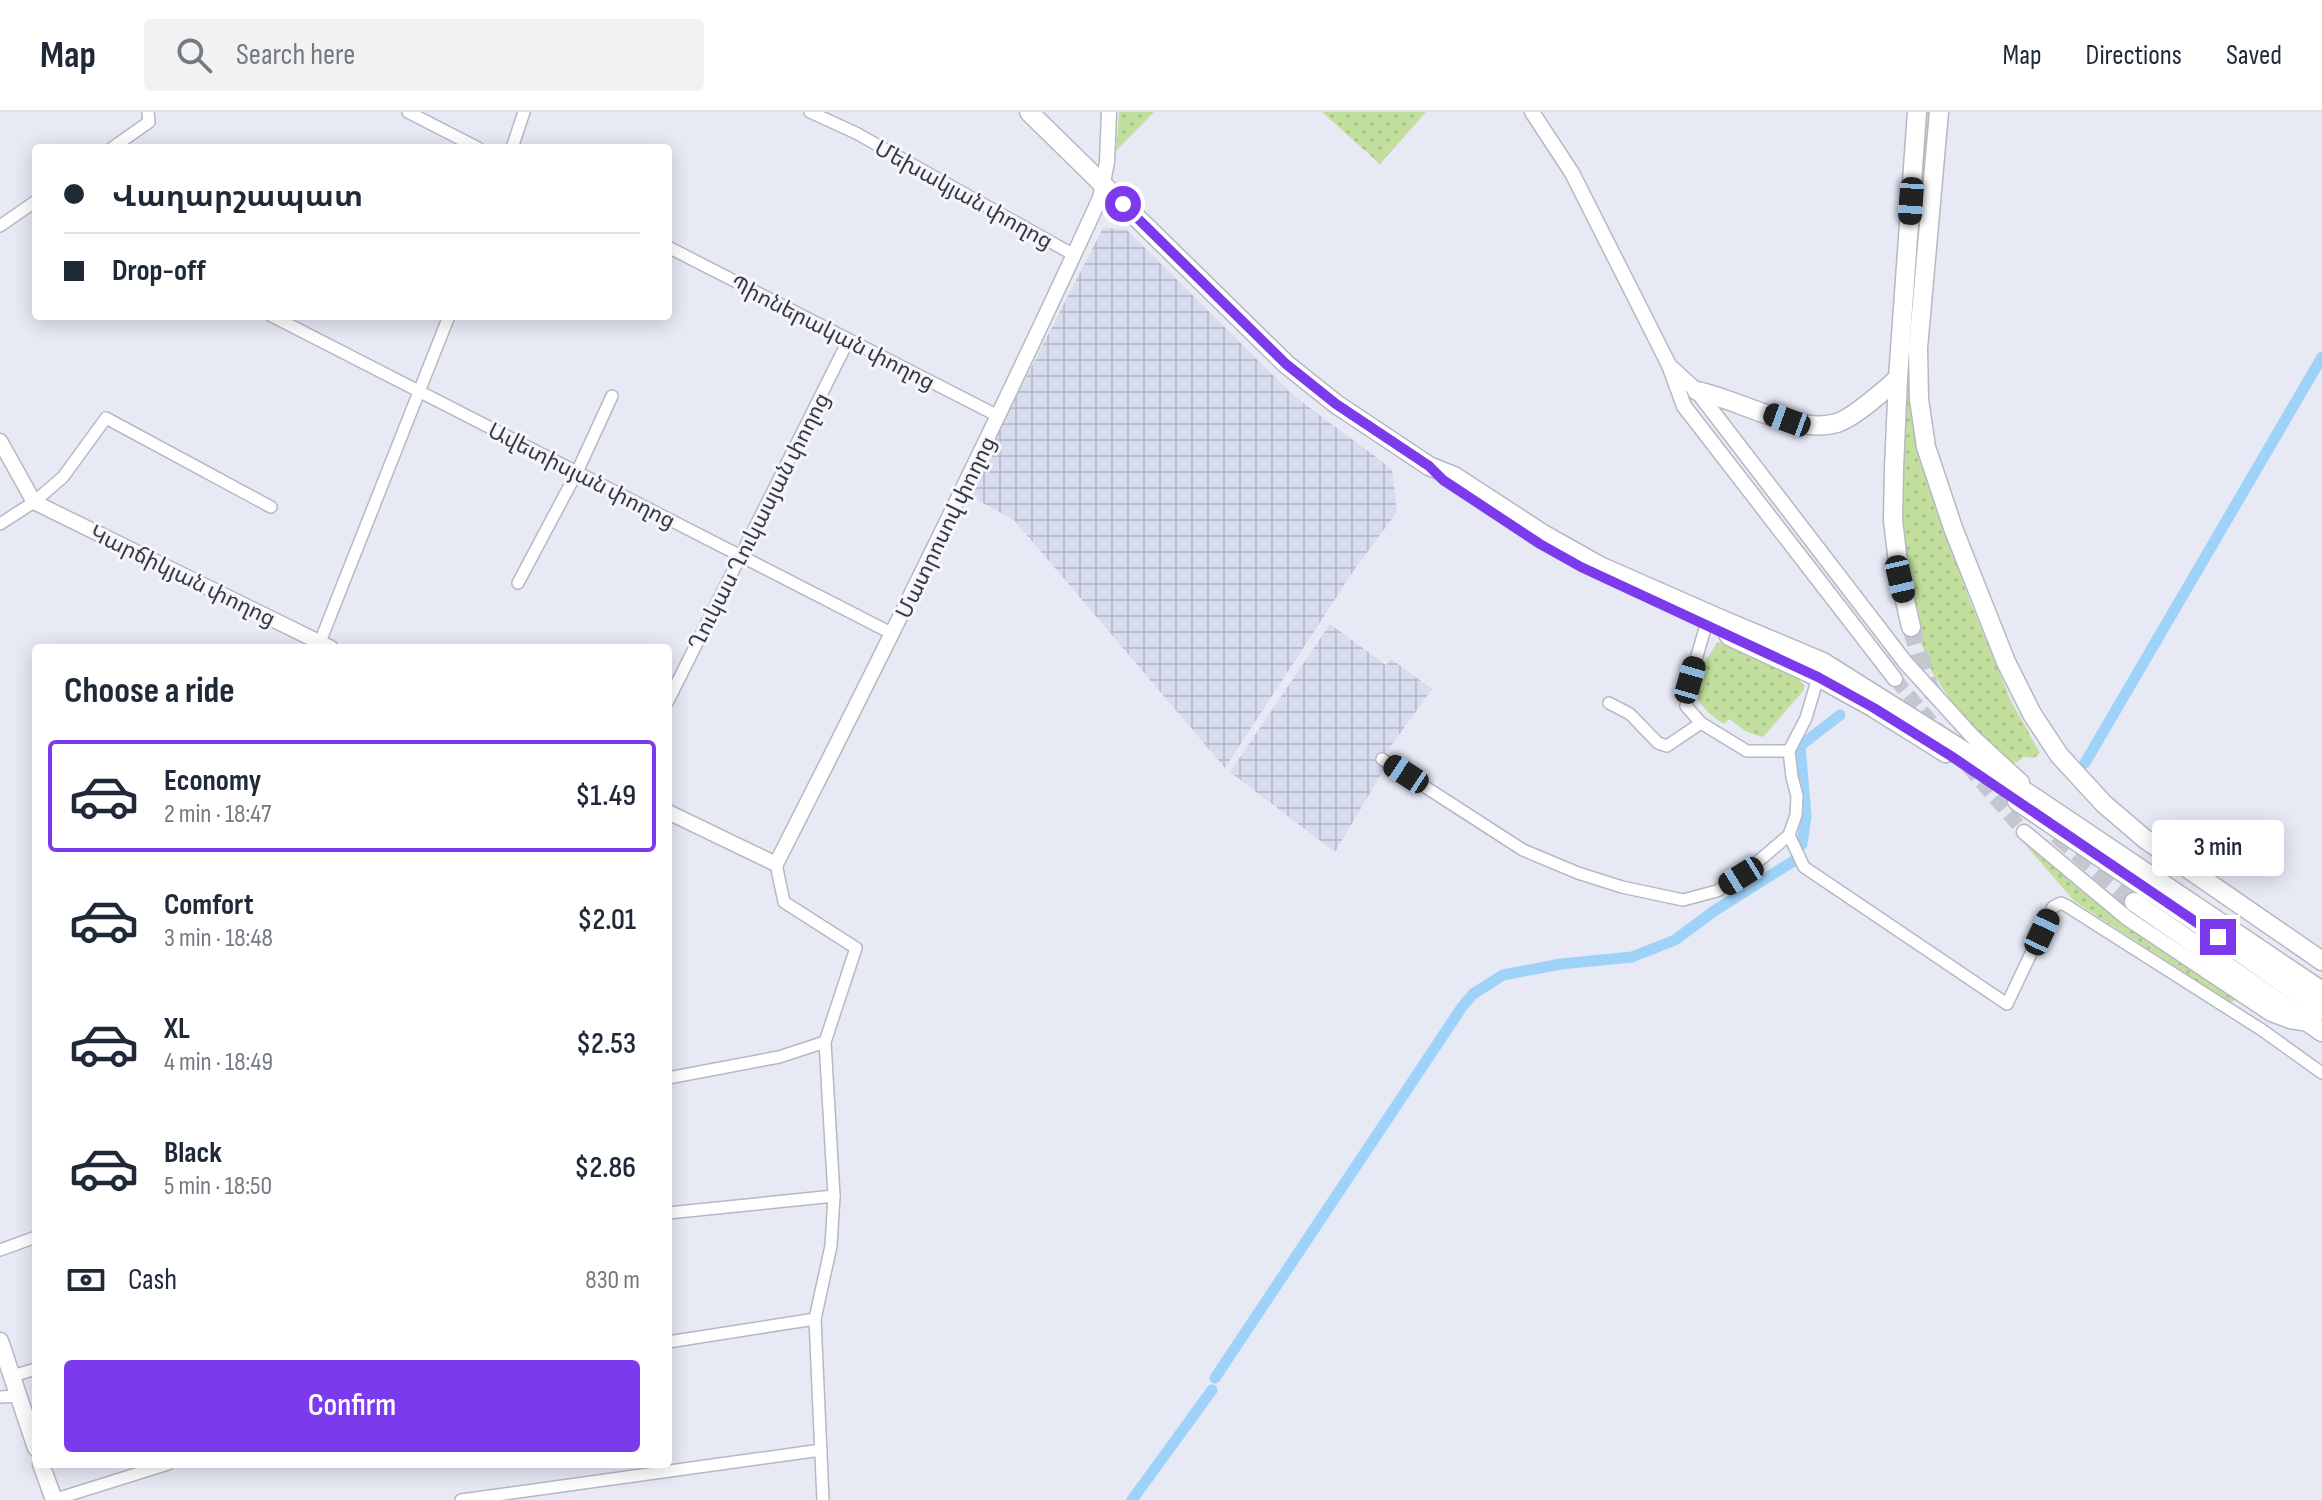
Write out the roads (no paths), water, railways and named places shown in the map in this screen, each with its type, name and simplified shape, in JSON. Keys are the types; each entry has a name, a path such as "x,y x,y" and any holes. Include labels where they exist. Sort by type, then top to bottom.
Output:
{"main road":[{"path":"1029,112 1286,364 1336,404 1429,466 1443,480 1540,544 1581,567 1706,625 1820,669 2218,937 2318,1022"},
{"path":"1911,627 1900,579 1893,520 1898,378 1917,112"},
{"path":"1939,112 1918,348 1919,399 1926,447 1953,528 2006,662 2032,714 2059,755 2104,804 2145,839 2322,961"},
{"path":"1697,391 1801,424 1835,424 1882,393 1898,378"},
{"path":"1429,466 1454,476 1543,534 1600,566 1820,669 1929,728 2322,991"},
{"path":"2134,902 2318,1022"},
{"path":"0,1341 32,1436"},
{"path":"42,1468 54,1500"}],"street":[{"path":"408,112 470,144"},
{"path":"513,144 524,112"},
{"name":"Մեխակյան փողոց","path":"810,112 856,133 1074,255"},
{"name":"Մատրոսով փողոց","path":"776,864 893,634 1100,198 1107,162 1109,112"},
{"path":"1532,112 1572,173 1669,365 1684,406 1895,679"},
{"path":"117,144 149,117"},
{"path":"0,226 32,204"},
{"name":"Պիոներական փողոց","path":"672,249 998,416"},
{"name":"Ավետիսյան փողոց","path":"280,320 893,634"},
{"path":"325,644 447,320"},
{"name":"Ղուկաս Ղուկասյան փողոց","path":"672,693 848,341"},
{"path":"1669,365 1697,391 1905,662 1973,737 2051,808"},
{"path":"518,583 577,472 612,396"},
{"path":"0,524 34,502 63,477 106,418 271,507"},
{"path":"0,441 34,502"},
{"name":"Կարճիկյան փողոց","path":"34,502 323,644"},
{"path":"1706,625 1686,706 1701,723 1747,751 1789,751"},
{"path":"1382,759 1523,850 1592,878 1683,900 1717,891 1741,876 1789,835 1796,815 1797,796 1789,751 1806,718 1820,669"},
{"path":"1609,703 1630,714 1658,743 1667,746 1701,723"},
{"path":"672,814 776,864 784,902 856,948 825,1042 834,1196 831,1246 815,1319 823,1500"},
{"path":"2024,832 2127,918 2271,1014 2290,1021 2318,1022"},
{"path":"1789,835 1804,867 2007,1004 2053,907 2061,903 2262,1030 2322,1073"},
{"path":"2262,1030 2271,1014"},
{"path":"672,1077 779,1057 825,1042"},
{"path":"672,1213 834,1196"},
{"path":"0,1250 32,1238"},
{"path":"672,1341 815,1319"},
{"path":"12,1376 32,1370"},
{"path":"0,1397 18,1396"},
{"path":"461,1500 821,1450"},
{"path":"54,1500 155,1468"}],"waterway":[{"path":"2085,763 2322,357"},
{"path":"1802,844 1806,816 1800,746 1840,715"},
{"path":"1215,1378 1473,994 1503,975 1561,964 1632,957 1675,940 1714,911 1792,862"},
{"path":"1132,1500 1212,1390"}],"tunnel":[{"path":"1911,627 1929,687 1935,696"},
{"path":"1895,679 1939,731"},
{"path":"1954,750 2024,832"},
{"path":"2057,835 2134,902"}]}
